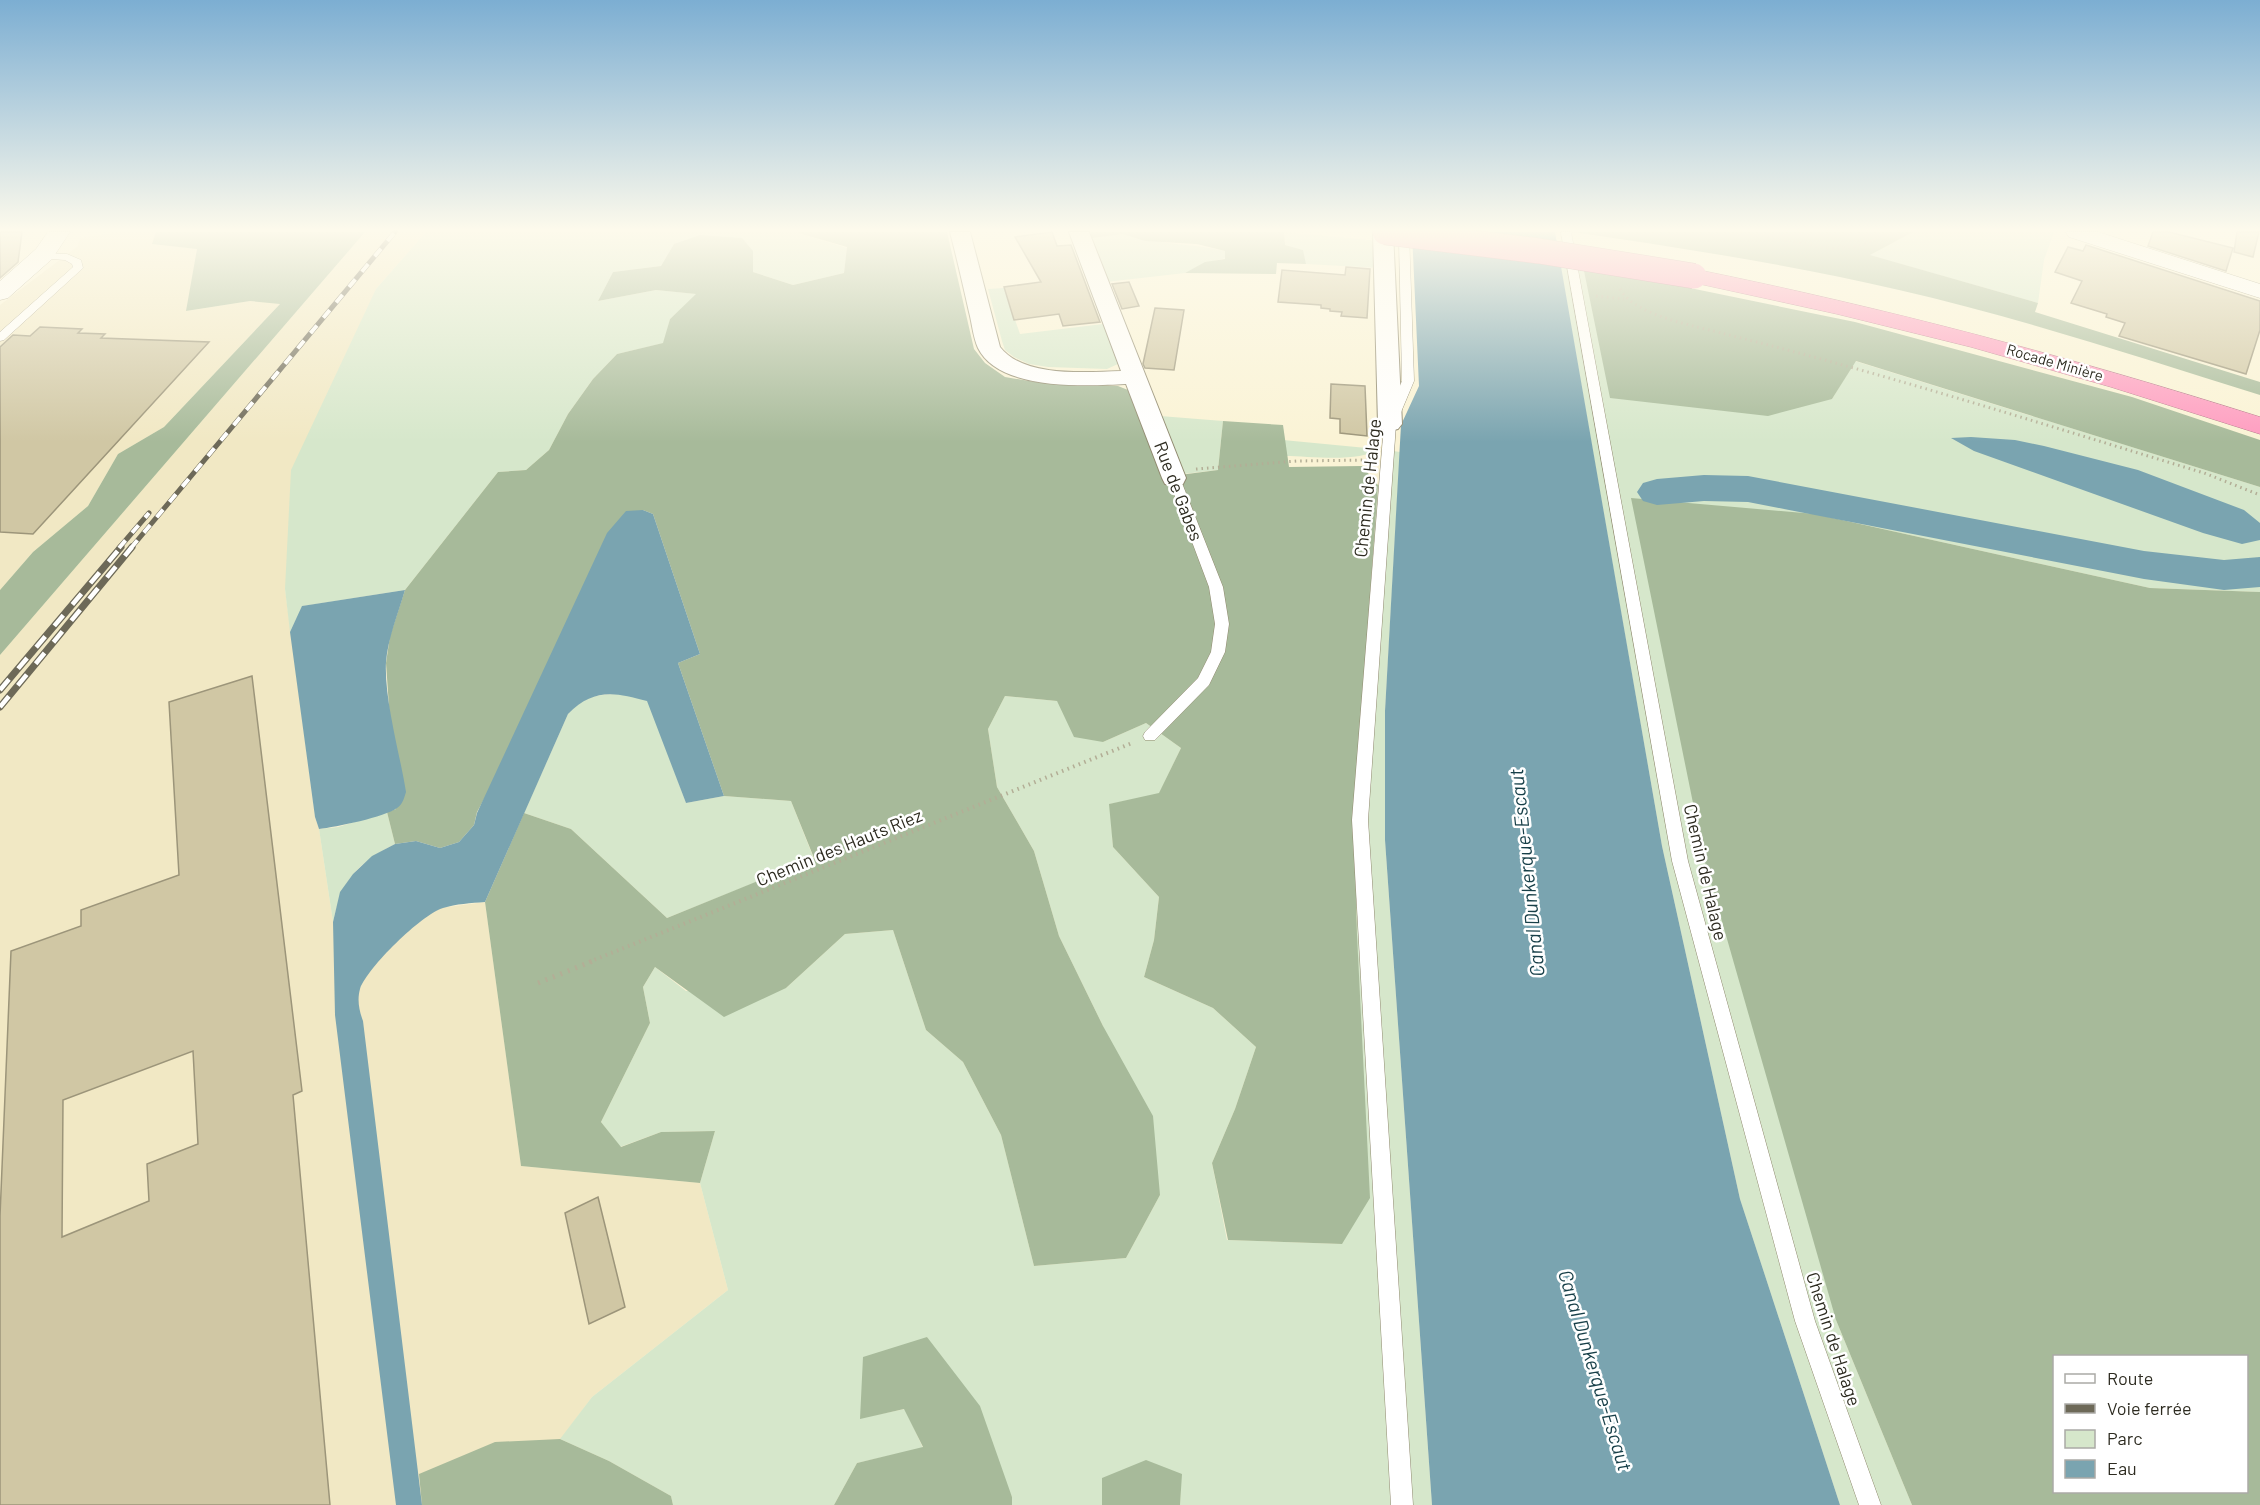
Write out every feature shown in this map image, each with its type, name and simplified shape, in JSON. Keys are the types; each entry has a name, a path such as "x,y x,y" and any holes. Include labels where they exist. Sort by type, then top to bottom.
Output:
{"highway":[{"name":"Rocade Minière","path":"1826,302 1978,341 2118,381 2260,426"},
{"name":"Rocade Minière","path":"1883,302 2081,353 2260,408"}],"street":[{"path":"978,302 989,347 996,358 1006,365 1032,373 1136,377"},
{"name":"Rue de Gabes","path":"1107,302 1173,475"},
{"path":"1386,302 1390,424"}],"lane":[{"path":"0,338 40,302"},
{"name":"Chemin de Halage","path":"1402,1505 1360,820 1390,424 1408,381 1406,302"},
{"name":"Chemin de Halage","path":"1578,302 1680,861 1805,1321 1870,1505"},
{"name":"Rue de Gabes","path":"1150,736 1204,681 1218,652 1222,624 1216,587 1173,475"}],"path":[{"path":"1632,302 1667,319 1832,360 2204,473 2260,495"},
{"path":"1173,475 1297,461 1387,460"},
{"name":"Chemin des Hauts Riez","path":"538,983 1150,736"}],"shaded area":[{"path":"4,302 188,302 187,311 242,302 281,303 164,427 118,454 88,506 33,552 0,590 0,305"},
{"path":"304,302 372,302 285,589 315,817 319,829 333,922 485,902 521,1166 700,1183 728,1290 592,1397 512,1505 0,1505 0,655"}],"green space":[{"path":"188,302 242,302 186,311"},
{"path":"262,302 304,302 0,655 0,590 33,552 88,506 118,454 164,427 280,304"},
{"path":"370,302 688,302 670,319 664,343 617,354 593,379 568,414 549,450 526,470 498,472 405,590 303,606 290,632 285,589 291,470"},
{"path":"687,302 963,302 974,349 985,363 1005,377 1035,382 1118,386 1133,392 1164,477 1218,470 1223,421 1283,425 1289,467 1362,466 1378,485 1354,818 1357,935 1370,1198 1342,1244 1228,1240 1212,1163 1235,1109 1256,1047 1213,1008 1144,977 1154,940 1159,897 1113,847 1109,804 1159,793 1181,748 1146,723 1103,742 1074,737 1057,701 1005,696 988,729 997,787 1034,851 1059,936 1103,1026 1153,1116 1160,1195 1126,1258 1034,1266 1001,1135 963,1062 926,1030 893,930 845,934 786,988 724,1017 655,967 643,987 650,1023 601,1122 621,1147 661,1132 715,1131 700,1183 521,1166 485,902 524,813 571,829 667,918 814,858 791,801 724,796 678,663 700,654 653,514 643,510 477,812 474,825 459,842 440,848 416,841 395,844 387,812 396,809 386,663 390,636 405,590 498,472 526,470 549,450 568,414 593,379 617,354 663,343 670,319"},
{"path":"992,302 1009,302 1020,334 1103,324 1120,363 1107,369 1029,364 1005,350"},
{"path":"1567,302 1651,302 1832,399 1855,361 2260,487 2260,592 2150,588 1815,514 1836,1320 1912,1505 1840,1505 1740,1199 1662,846"},
{"path":"1590,302 1759,302 1855,322 2132,397 2260,440 2260,487 1856,361 1832,399 1768,416 1610,398"},
{"path":"1949,302 2038,303 2035,312 2260,382 2260,395 2126,353"},
{"path":"1160,416 1223,421 1218,470 1183,474"},
{"path":"1283,440 1377,449 1360,456 1347,457 1286,456"},
{"path":"1393,451 1400,452 1385,711 1385,840 1432,1505 1180,1505 1181,1475 1102,1478 1102,1505 1012,1505 1012,1497 927,1337 860,1418 905,1409 923,1448 857,1463 834,1505 673,1505 671,1496 609,1461 560,1439 592,1397 728,1290 700,1183 715,1131 661,1132 620,1147 601,1122 650,1023 643,987 655,967 686,991 786,988 845,934 893,930 926,1030 963,1062 1001,1135 1034,1266 1126,1258 1160,1195 1103,1026 1059,936 1034,851 997,787 988,729 1005,696 1057,701 1103,742 1146,723 1181,748 1159,794 1110,804 1113,847 1159,897 1154,940 1144,977 1213,1008 1256,1047 1235,1109 1212,1163 1227,1240 1342,1244 1357,935 1354,818 1378,485 1391,485"},
{"path":"1631,498 1815,514 2150,588 2260,592 2260,1505 1912,1505 1836,1320 1705,862"},
{"path":"619,694 648,700 686,803 724,796 791,801 814,859 667,918 571,829 524,813 568,714 591,697"},
{"path":"387,812 395,844 370,859 353,875 341,895 333,922 319,829 338,827"},
{"path":"927,1337 980,1406 1012,1497 1012,1505 834,1505 857,1463 923,1447 904,1409 860,1419 863,1357"},
{"path":"560,1439 609,1461 671,1496 673,1505 422,1505 419,1474 495,1442"},
{"path":"1146,1460 1182,1474 1180,1505 1102,1505 1102,1478"}],"water":[{"name":"Canal Dunkerque-Escaut","path":"1415,302 1567,302 1662,846 1740,1199 1840,1505 1432,1505 1385,840 1385,711 1401,425 1419,386"},
{"path":"1951,438 2015,440 2138,470 2244,510 2260,523 2260,540 2242,544 2203,533 1974,451"},
{"path":"643,510 653,514 700,654 678,663 724,796 686,803 647,701 615,694 605,694 586,700 568,714 485,902 443,908 433,913 396,943 373,968 360,989 359,1005 363,1021 422,1505 396,1505 335,1015 333,922 340,892 353,874 372,856 395,844 416,841 440,848 459,842 474,825 477,813 607,533 626,511"},
{"path":"405,590 391,635 386,662 387,693 406,792 404,799 397,808 382,815 319,829 315,817 290,632 302,606"}],"building":[{"path":"1009,302 1093,302 1100,322 1063,326 1059,314 1014,320"},
{"path":"1119,302 1137,302 1139,306 1122,309"},
{"path":"1281,302 1368,302 1367,318 1341,316 1342,312 1321,308 1321,305"},
{"path":"2260,302 2260,330 2246,374 2119,336 2125,323 2106,317 2107,314 2071,303"},
{"path":"1155,308 1184,310 1174,370 1145,368 1143,364"},
{"path":"40,327 82,329 78,333 105,334 101,338 209,342 33,534 0,532 0,347 13,335 30,336"},
{"path":"1331,384 1365,386 1367,436 1340,433 1340,419 1330,418"},
{"path":"252,676 302,1091 293,1095 330,1505 0,1505 0,1216 11,951 81,926 81,910 179,875 169,702","holes":["193,1051 198,1144 147,1164 149,1201 62,1237 63,1100"]},
{"path":"598,1197 625,1307 589,1324 565,1213"}],"waterway":[{"path":"1657,492 1704,488 1748,489 2144,565 2224,575 2260,572"}],"railway":[{"path":"131,548 336,302"},
{"path":"119,548 149,513"},
{"path":"0,690 121,547"},
{"path":"0,707 132,547"}]}
